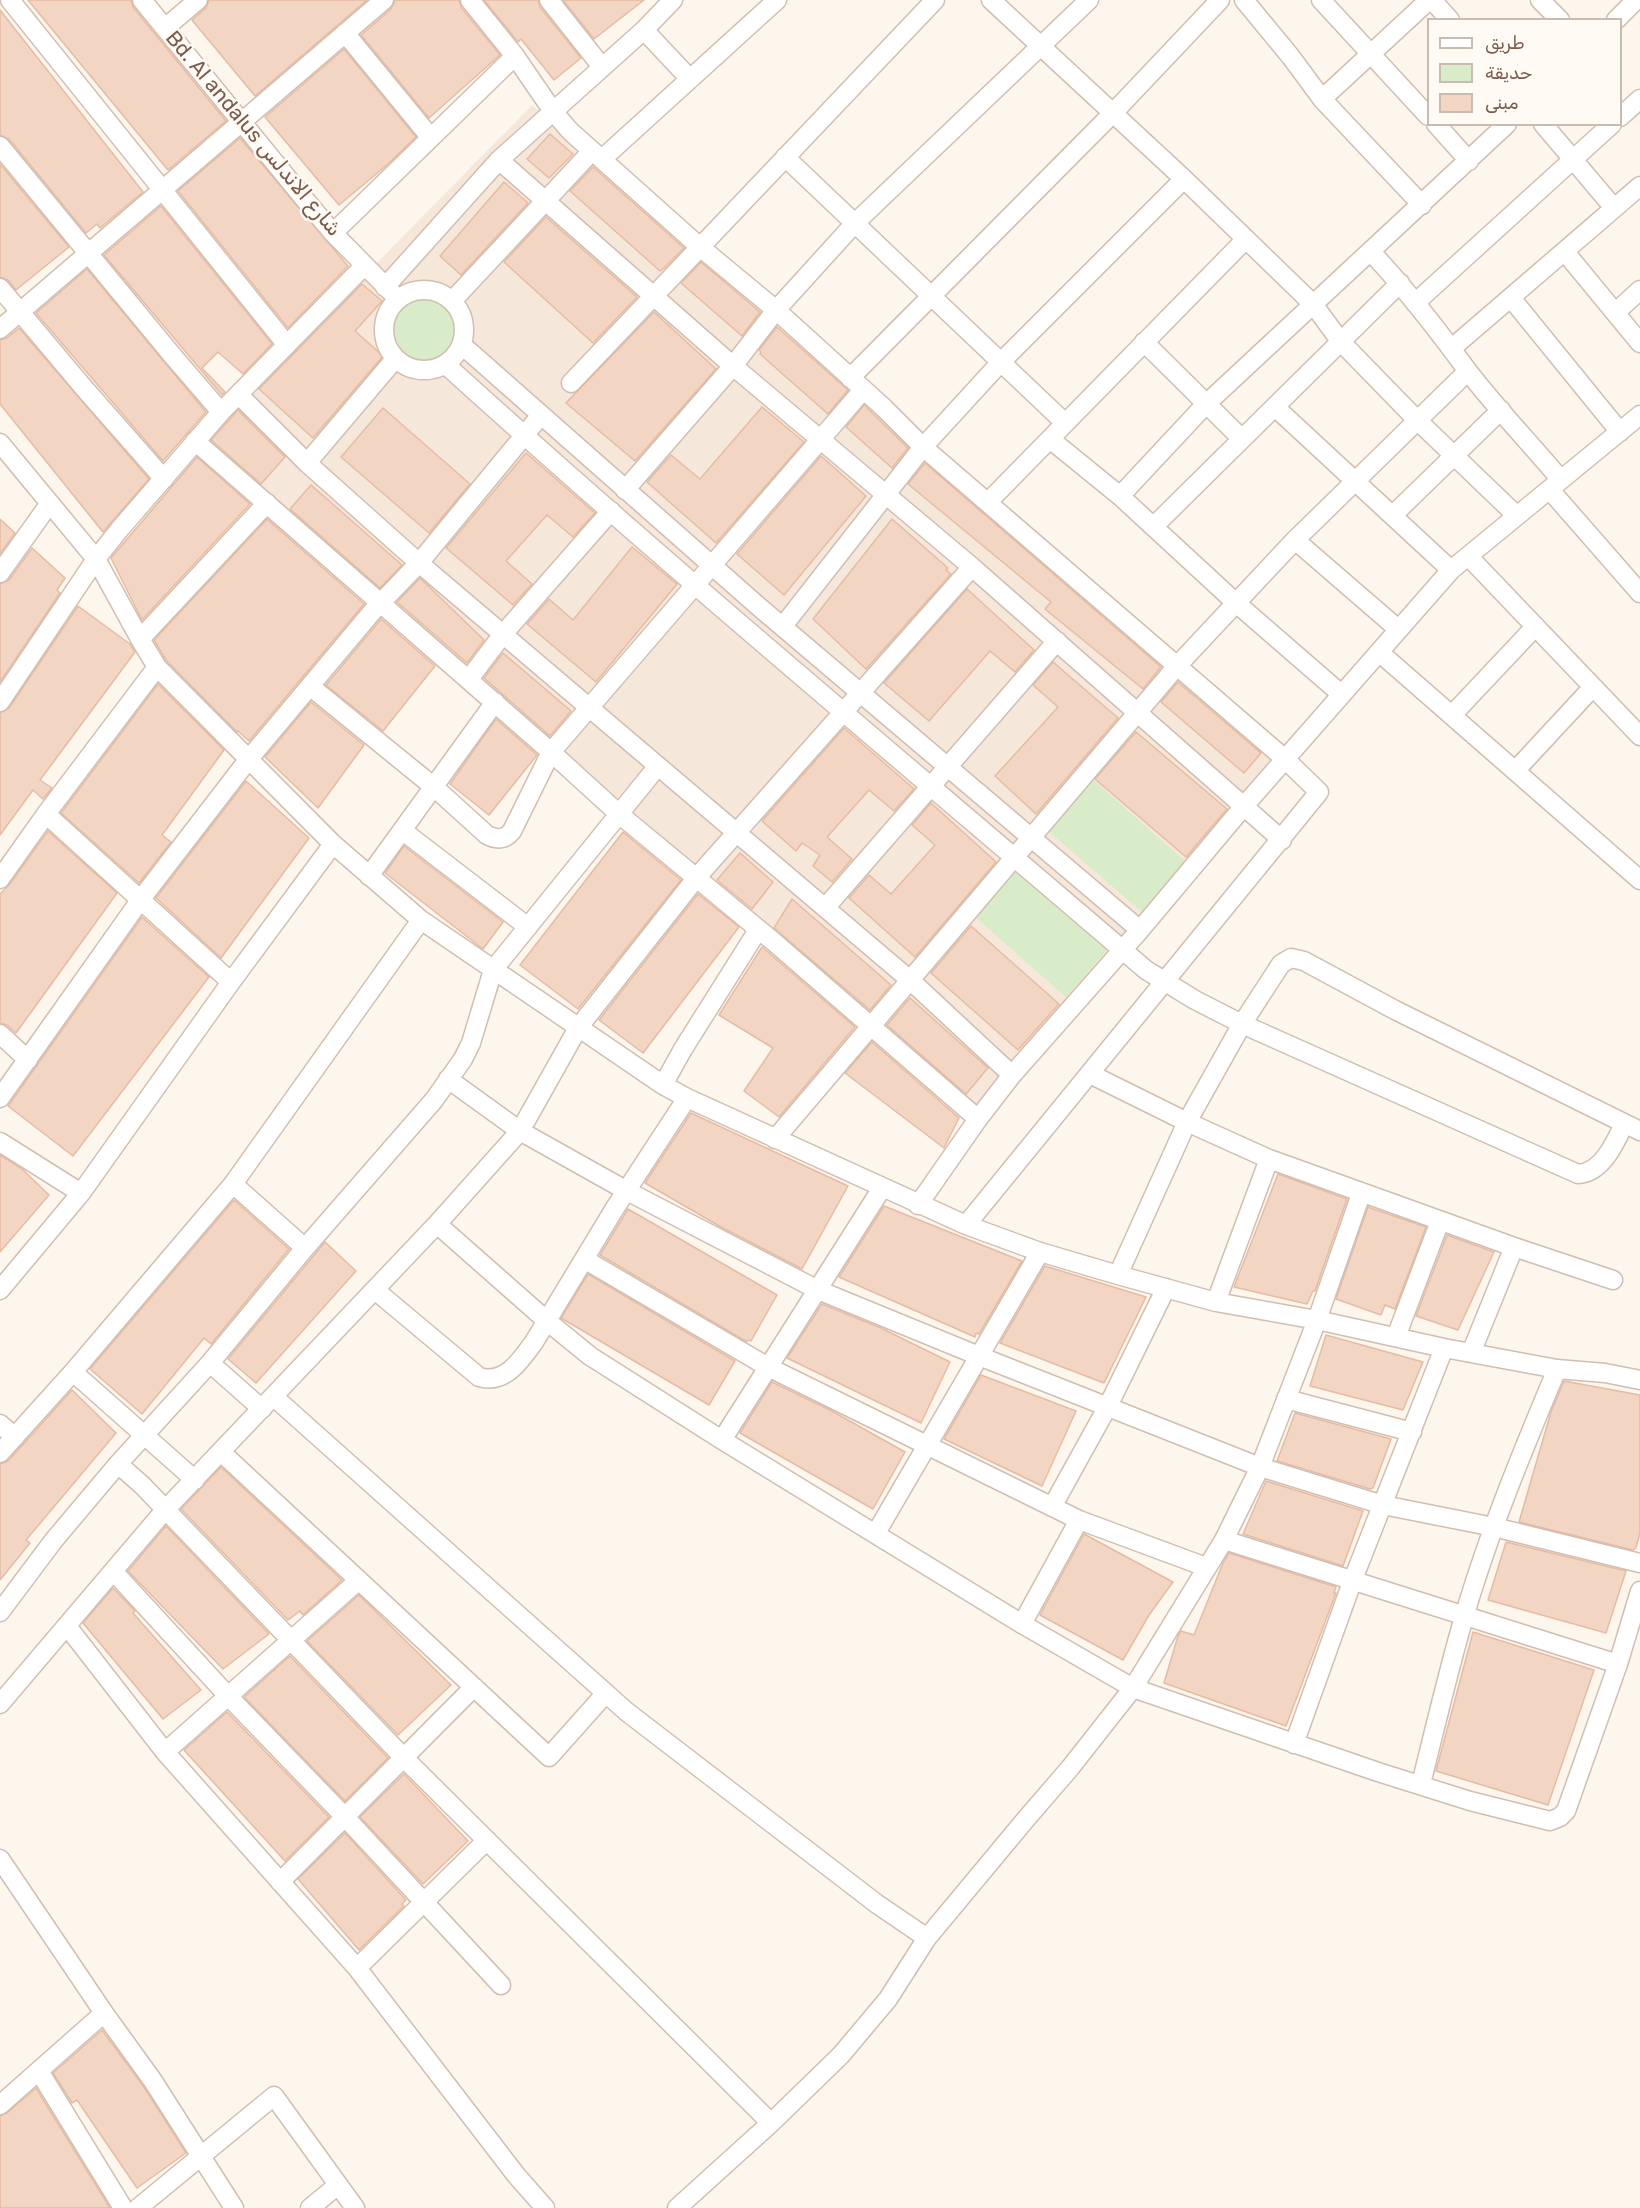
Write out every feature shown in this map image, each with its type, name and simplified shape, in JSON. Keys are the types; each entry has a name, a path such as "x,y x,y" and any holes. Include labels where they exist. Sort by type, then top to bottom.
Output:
{"street":[{"path":"10,0 161,191 287,345"},
{"name":"Bd. Al andalus شارع الاندلس","path":"142,0 333,233 392,293"},
{"path":"165,28 198,0"},
{"path":"0,329 384,0"},
{"path":"470,0 570,131 700,247 776,310 923,447 1285,759 1319,792 966,1226"},
{"path":"549,0 602,68"},
{"path":"392,293 425,289 440,292 452,301 464,321 465,333 462,345 455,356 445,364 433,369 419,370 395,359 385,340 384,329 392,293 499,160 552,110 644,30 673,0"},
{"path":"452,301 546,201 597,155 690,79 777,0"},
{"path":"571,383 935,0"},
{"path":"992,0 1184,179 1313,304 1341,342 1417,420 1517,516"},
{"path":"625,490 733,366 776,310 855,223 1089,0"},
{"path":"311,687 434,787 487,835 501,839 512,831 551,752 822,440 857,384 932,296 1113,113 1220,0"},
{"path":"1244,0 1322,99 1422,205"},
{"path":"1321,0 1427,115"},
{"path":"1322,99 1430,0 1448,18"},
{"path":"1540,0 1558,18"},
{"path":"1618,18 1636,0"},
{"path":"644,30 690,79"},
{"path":"345,33 430,138"},
{"path":"333,233 515,56"},
{"path":"1622,115 1640,99"},
{"path":"1438,126 1469,161"},
{"path":"1120,496 1206,404 1505,126"},
{"path":"1545,126 1614,208"},
{"path":"1415,303 1610,126"},
{"path":"0,146 221,412"},
{"path":"785,157 1064,422"},
{"path":"499,160 733,366 972,567 1282,840"},
{"path":"783,626 923,447 1000,363 1184,179"},
{"path":"1452,348 1640,186"},
{"path":"988,502 1245,240"},
{"path":"1371,252 1400,283 1501,410 1555,485 1633,570 1640,593"},
{"path":"1564,252 1640,343"},
{"path":"0,702 96,559 221,412 364,266"},
{"path":"1154,526 1400,283"},
{"path":"0,288 164,479"},
{"path":"1616,312 1640,290"},
{"path":"1511,298 1620,432"},
{"path":"1144,342 1242,439"},
{"path":"462,345 712,566 1140,930"},
{"path":"307,463 395,359"},
{"path":"445,364 696,585 1146,970 1242,1024 1578,1174 1589,1172 1632,1128 1298,959 1286,959 1242,1024 1187,1122 1118,1275"},
{"path":"775,1139 1177,666 1295,540 1468,371"},
{"path":"239,395 307,463 419,563 910,980 1012,1075"},
{"path":"1275,407 1451,570"},
{"path":"1393,515 1501,410"},
{"path":"918,1205 1012,1075 1451,570 1640,415"},
{"path":"0,1098 141,899 248,760 419,563 541,416"},
{"path":"1050,439 1120,496 1235,602 1341,694"},
{"path":"195,441 469,679 619,814 697,877 978,1119"},
{"path":"0,443 96,559 157,667 333,844 421,920 663,1085 918,1205 966,1226 1040,1252 1216,1302 1317,1320 1444,1348 1557,1369 1605,1373 1640,1380"},
{"path":"0,573 50,503"},
{"path":"140,639 267,503"},
{"path":"469,679 503,634 612,511"},
{"path":"1295,540 1398,629"},
{"path":"1468,556 1534,628 1640,736"},
{"path":"0,1704 165,1510 437,1224 520,1131 578,1029 697,877 972,567"},
{"path":"1452,715 1534,628"},
{"path":"825,908 1057,641"},
{"path":"1379,652 1639,876"},
{"path":"1,875 157,667"},
{"path":"1515,771 1592,688"},
{"path":"369,876 495,702"},
{"path":"0,1612 54,1540 118,1464 210,1363 305,1248 434,1100 471,1043 493,970 657,767"},
{"path":"46,814 231,982"},
{"path":"403,831 528,927"},
{"path":"0,1290 81,1193 231,982 333,844"},
{"path":"0,1453 73,1372 232,1184 421,920"},
{"path":"663,1085 758,930"},
{"path":"0,1034 28,1060"},
{"path":"1090,1074 1269,1159 1360,1194 1613,1280"},
{"path":"448,1079 520,1131 627,1191 818,1290 980,1356 1260,1467 1383,1505 1494,1527 1640,1563"},
{"path":"375,1290 472,1371 486,1379 500,1377 514,1368 524,1356 687,1098"},
{"path":"0,1142 81,1193"},
{"path":"1216,1302 1269,1159"},
{"path":"232,1184 305,1248"},
{"path":"722,1440 882,1188"},
{"path":"676,2208 771,2123 842,2055 888,1999 927,1938 1085,1751 1133,1688 1224,1540 1260,1467 1317,1320 1360,1194"},
{"path":"1396,1336 1440,1221"},
{"path":"437,1224 590,1356 1022,1624 1133,1688 1294,1744 1470,1801 1550,1821 1560,1817 1566,1811 1618,1664 1640,1591"},
{"path":"1471,1353 1514,1247"},
{"path":"876,1533 1040,1252"},
{"path":"584,1259 768,1367 1078,1520 1206,1567"},
{"path":"1052,1507 1108,1406 1166,1288"},
{"path":"1294,1744 1352,1582 1444,1348"},
{"path":"210,1363 268,1403 659,1737 877,1904 927,1938"},
{"path":"1421,1784 1464,1616 1494,1527 1557,1369"},
{"path":"73,1372 195,1480"},
{"path":"1286,1399 1412,1432"},
{"path":"0,1424 15,1437"},
{"path":"221,1452 549,1757 606,1694"},
{"path":"118,1464 292,1640 404,1758 771,2123"},
{"path":"1022,1624 1078,1520"},
{"path":"1224,1540 1618,1664"},
{"path":"113,1571 501,1985"},
{"path":"165,1752 359,1580"},
{"path":"68,1626 165,1752 357,1968 516,2175 544,2208"},
{"path":"280,1882 474,1687"},
{"path":"357,1968 487,1840"},
{"path":"3,1867 153,2081 234,2208"},
{"path":"0,2105 104,2013"},
{"path":"39,2072 123,2208"},
{"path":"138,2208 274,2096 355,2208"},
{"path":"310,2208 338,2185"}],"shaded area":[{"path":"532,105 1288,759 986,1122 206,437"}],"green space":[{"path":"424,296 437,298 447,306 455,316 457,329 455,342 447,352 437,360 424,362 411,360 401,352 393,342 391,329 393,316 401,306 411,298"},
{"path":"1090,777 1186,862 1142,912 1045,828"},
{"path":"1018,866 1112,944 1066,997 974,916"}],"building":[{"path":"28,0 131,0 133,7 226,121 168,170"},
{"path":"209,0 367,0 255,96 192,20 206,8"},
{"path":"395,0 459,0 461,7 500,55 429,118 361,35 391,9"},
{"path":"484,0 538,0 540,7 581,58 554,80 521,39 518,42"},
{"path":"563,0 644,0 594,39"},
{"path":"0,10 143,192 100,228 97,224 86,233 9,139 0,135"},
{"path":"344,49 416,137 339,205 265,117"},
{"path":"550,134 573,154 549,178 527,159"},
{"path":"240,138 348,266 288,328 178,191"},
{"path":"0,164 69,247 16,290 8,280 0,277"},
{"path":"593,167 684,248 660,271 570,191"},
{"path":"504,182 528,203 461,275 440,256"},
{"path":"161,206 272,344 243,374 218,352 202,368 225,392 222,395 104,255"},
{"path":"546,217 637,297 593,343 504,262"},
{"path":"701,262 760,312 742,336 681,283"},
{"path":"87,269 206,412 163,461 36,313"},
{"path":"362,284 382,301 355,331 383,356 313,438 259,389"},
{"path":"654,312 716,369 635,461 566,403"},
{"path":"777,327 848,390 828,414 760,354 759,350"},
{"path":"19,328 149,479 103,532 0,404 0,340 7,338"},
{"path":"864,405 908,448 892,468 846,427"},
{"path":"762,407 804,442 716,543 647,482 671,455 700,479"},
{"path":"383,408 470,484 429,533 341,457"},
{"path":"238,410 285,457 261,484 211,440"},
{"path":"526,453 595,513 573,537 547,515 506,561 532,584 513,605 446,548"},
{"path":"821,456 866,496 784,595 737,554"},
{"path":"197,457 250,504 142,620 111,558"},
{"path":"925,463 1161,667 1143,689 1045,609 1051,602 908,484"},
{"path":"311,485 402,565 380,588 290,509"},
{"path":"0,519 15,533 0,554"},
{"path":"267,519 364,604 249,741 237,732 166,660 154,640"},
{"path":"892,519 948,568 946,570 951,574 866,669 813,619"},
{"path":"632,547 677,584 596,682 527,624 549,599 573,620"},
{"path":"32,548 65,578 57,590 60,593 0,682 0,584 9,580"},
{"path":"420,578 484,640 467,663 397,602"},
{"path":"967,589 1034,650 1015,672 990,651 929,721 884,683"},
{"path":"78,606 130,644 135,652 40,780 52,788 43,799 33,790 0,835 0,713 9,708"},
{"path":"381,619 435,666 383,731 326,685"},
{"path":"503,653 571,711 550,736 484,678"},
{"path":"1053,662 1118,718 1036,814 995,776 1058,707 1033,685"},
{"path":"1178,682 1261,753 1244,773 1161,702"},
{"path":"158,684 224,750 162,835 171,842 139,883 61,813"},
{"path":"311,702 364,745 318,808 265,757"},
{"path":"496,719 537,755 489,815 450,784"},
{"path":"844,728 914,789 894,811 869,790 827,837 852,859 832,882 813,866 820,855 802,843 796,851 762,821"},
{"path":"1136,732 1227,809 1186,857 1095,779"},
{"path":"246,781 309,838 221,958 156,898"},
{"path":"931,803 996,862 915,957 849,898 869,875 891,894 935,845 912,825"},
{"path":"48,831 117,893 16,1033 7,1025 0,1023 0,894"},
{"path":"623,832 681,880 578,1009 520,965"},
{"path":"404,846 503,922 483,949 385,873"},
{"path":"740,853 773,882 752,909 717,880"},
{"path":"698,894 739,927 643,1053 599,1020"},
{"path":"792,899 891,985 870,1010 774,928"},
{"path":"142,917 209,977 73,1156 8,1106"},
{"path":"971,926 1059,1004 1018,1050 931,973"},
{"path":"762,947 855,1027 779,1117 744,1091 773,1048 719,1015"},
{"path":"910,998 988,1068 966,1094 887,1025"},
{"path":"872,1042 959,1118 944,1148 845,1073"},
{"path":"691,1113 848,1186 802,1269 721,1227 645,1183"},
{"path":"0,1155 21,1168 49,1195 0,1252"},
{"path":"1278,1174 1347,1199 1315,1291 1307,1304 1234,1287"},
{"path":"234,1200 289,1249 211,1344 204,1338 142,1414 90,1369"},
{"path":"884,1206 1022,1261 979,1334 976,1333 975,1337 839,1277"},
{"path":"1368,1207 1426,1227 1395,1309 1385,1305 1381,1315 1336,1299"},
{"path":"628,1209 777,1295 751,1341 747,1342 600,1255"},
{"path":"1447,1235 1494,1252 1458,1330 1416,1316"},
{"path":"325,1242 356,1271 256,1383 228,1359"},
{"path":"1045,1266 1146,1297 1104,1383 1000,1343"},
{"path":"588,1274 735,1361 709,1405 561,1318"},
{"path":"822,1304 881,1328 950,1362 921,1423 787,1358"},
{"path":"1326,1335 1423,1362 1403,1410 1310,1386"},
{"path":"981,1375 1076,1411 1042,1486 944,1439"},
{"path":"1564,1381 1640,1395 1640,1533 1636,1548 1633,1550 1519,1522 1551,1412"},
{"path":"772,1382 830,1410 905,1452 873,1509 740,1433"},
{"path":"72,1390 116,1433 26,1540 30,1543 0,1580 0,1464 8,1461"},
{"path":"1295,1413 1391,1439 1373,1488 1277,1461"},
{"path":"221,1467 342,1580 303,1615 300,1611 288,1620 181,1509"},
{"path":"1266,1481 1363,1511 1343,1566 1243,1534"},
{"path":"166,1526 269,1634 223,1669 128,1571"},
{"path":"1084,1534 1173,1582 1149,1615 1123,1660 1040,1615"},
{"path":"1506,1542 1626,1571 1606,1633 1488,1600"},
{"path":"1229,1553 1336,1587 1334,1593 1336,1593 1286,1726 1164,1683 1178,1636 1181,1631 1194,1635"},
{"path":"113,1588 201,1690 163,1719 83,1623"},
{"path":"359,1595 451,1685 398,1735 307,1641"},
{"path":"1473,1632 1594,1670 1548,1805 1436,1771"},
{"path":"290,1656 388,1758 345,1801 244,1697"},
{"path":"227,1712 329,1817 285,1861 184,1750"},
{"path":"404,1774 468,1841 423,1884 360,1817"},
{"path":"345,1833 406,1900 402,1904 404,1906 359,1950 298,1879"},
{"path":"102,2030 144,2087 186,2153 137,2188 77,2100 72,2103 53,2073"},
{"path":"36,2088 110,2208 0,2208 0,2116 7,2113"}]}
